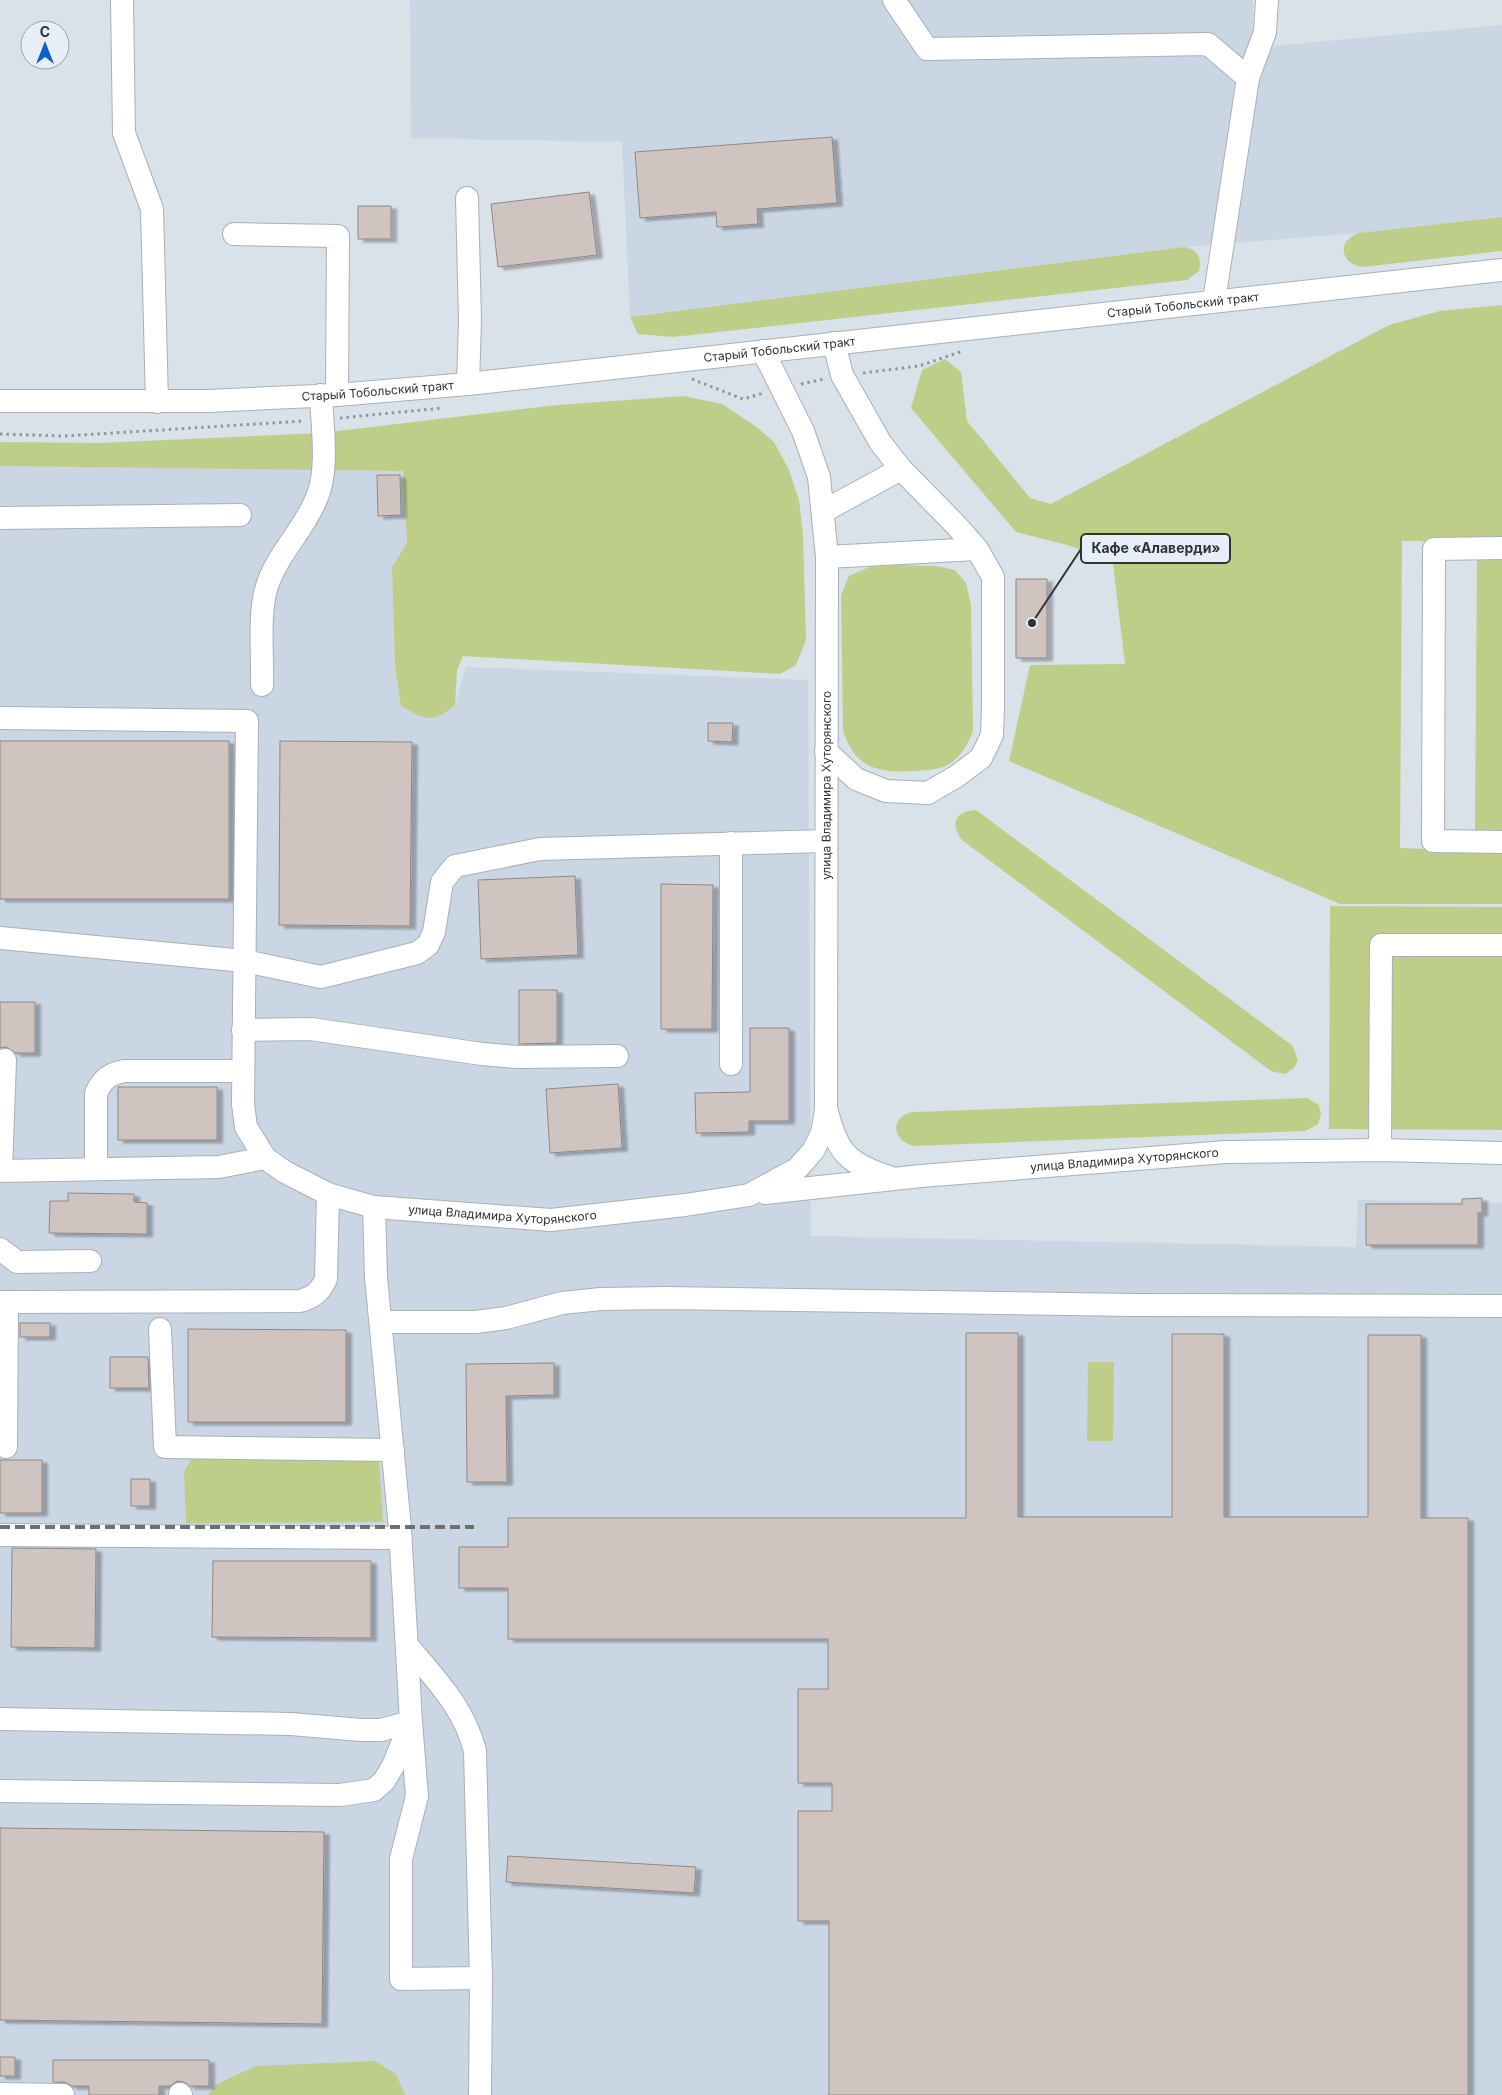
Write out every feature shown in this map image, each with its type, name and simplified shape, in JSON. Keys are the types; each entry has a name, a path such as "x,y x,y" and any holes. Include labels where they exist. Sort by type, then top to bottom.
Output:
{"street":[{"path":"122,0 124,133 152,209 157,402"},
{"path":"894,0 927,49 1208,44 1248,78"},
{"path":"1214,301 1248,78 1265,32 1267,0"},
{"path":"468,198 470,321 468,384"},
{"path":"234,234 338,236 329,395 321,486 312,508 272,574 266,588 263,608 262,685"},
{"name":"Старый Тобольский тракт","path":"0,399 157,402 329,395 468,384 1502,270"},
{"path":"826,751 856,779 886,791 928,793 957,776 981,758 992,735 993,577 978,550 901,469 880,442 842,375 834,343"},
{"name":"улица Владимира Хуторянского","path":"749,1195 780,1180 802,1163 813,1151 822,1133 826,1110 827,557 824,511 820,477 811,451 763,351"},
{"path":"824,511 901,469"},
{"path":"0,518 240,515"},
{"path":"1502,548 1434,550 1433,841 1502,842"},
{"path":"827,557 978,550"},
{"path":"0,718 247,721 242,1104 246,1127 266,1158 219,1167 96,1168 0,1173 5,1060"},
{"path":"0,938 245,961 321,977 417,953 428,945 434,932 442,882 456,866 540,848 826,841"},
{"path":"730,843 730,1064"},
{"path":"1380,1150 1381,945 1502,945"},
{"path":"244,1030 311,1029 517,1057 617,1056"},
{"path":"96,1168 96,1093 101,1081 111,1074 124,1071 242,1072"},
{"path":"826,1110 832,1130 840,1146 850,1159 864,1169 892,1178"},
{"name":"улица Владимира Хуторянского","path":"266,1158 285,1172 328,1194 374,1207 551,1220 656,1209 749,1195 892,1178 1226,1152 1380,1150 1502,1153"},
{"path":"6,1447 4,1302 300,1300 312,1297 321,1289 326,1279 328,1194"},
{"path":"374,1207 376,1277 400,1538 417,1796 401,1859 401,1979 481,1978"},
{"path":"0,1249 17,1262 90,1261"},
{"path":"381,1322 476,1322 506,1318 562,1304 601,1299 666,1298 1136,1305 1502,1306"},
{"path":"160,1329 165,1447 392,1450"},
{"path":"0,1535 400,1538"},
{"path":"407,1645 461,1713 470,1731 475,1751 481,1978 480,2095"},
{"path":"0,1719 291,1724 362,1730 381,1730 411,1722"},
{"path":"0,1792 340,1795 367,1792 374,1790 384,1781 394,1766 411,1722"},
{"path":"0,2094 63,2095"}],"shaded area":[{"path":"410,0 1253,0 1252,48 1502,25 1502,217 1359,233 1184,247 630,317 622,142 411,138"},
{"path":"0,466 403,471 407,543 392,567 395,666 401,706 455,705 466,667 808,680 811,1236 1356,1247 1358,1200 1502,1203 1502,2095 0,2095"}],"green space":[{"path":"1502,217 1502,251 1363,267 1349,262 1344,252 1344,246 1347,241 1359,233"},
{"path":"1184,247 1196,252 1200,262 1199,271 1187,280 673,337 638,334 630,317"},
{"path":"1502,305 1502,542 1402,541 1400,848 1498,852 1502,854 1502,904 1340,904 1009,761 1030,665 1125,664 1113,564 1071,546 1016,532 911,408 922,370 945,359 961,372 967,421 1030,498 1051,504 1389,325 1440,311"},
{"path":"684,396 722,404 754,425 774,442 789,470 799,500 803,535 806,640 796,665 780,674 463,656 457,670 455,705 440,715 429,718 401,706 395,666 392,567 407,543 403,471 0,466 0,442 100,443 321,433 557,405"},
{"path":"1477,554 1502,555 1502,831 1475,830"},
{"path":"895,565 936,566 955,570 966,583 971,605 973,731 965,748 956,759 948,765 934,769 890,771 870,766 855,754 848,744 843,731 841,595 849,576 869,567"},
{"path":"976,810 1293,1046 1298,1060 1294,1068 1285,1074 1271,1071 962,840 955,823 959,815"},
{"path":"1330,906 1502,907 1502,1130 1329,1129"},
{"path":"1307,1098 1319,1105 1321,1114 1318,1124 1305,1131 913,1146 905,1143 900,1138 896,1128 901,1118 906,1114 914,1112"},
{"path":"1088,1362 1114,1362 1113,1441 1087,1441"},
{"path":"194,1454 379,1461 383,1522 186,1523 184,1472"},
{"path":"375,2061 396,2074 405,2095 208,2095 217,2084 256,2066"}],"building":[{"path":"832,137 837,203 757,209 758,224 717,227 716,212 640,218 635,152"},
{"path":"589,192 597,255 498,267 491,204"},
{"path":"358,206 391,206 391,239 358,239"},
{"path":"377,475 400,475 401,515 378,516"},
{"path":"1016,579 1047,579 1047,658 1016,658"},
{"path":"708,723 733,723 732,742 708,741"},
{"path":"0,741 229,741 229,899 0,899"},
{"path":"280,741 412,742 410,926 279,925"},
{"path":"575,876 578,955 481,959 478,880"},
{"path":"661,884 713,885 712,1029 661,1029"},
{"path":"519,990 557,990 557,1043 519,1044"},
{"path":"0,1002 35,1002 35,1053 16,1053 6,1047 0,1048"},
{"path":"750,1028 789,1028 789,1121 749,1121 749,1132 696,1133 695,1093 750,1092"},
{"path":"618,1084 622,1148 550,1153 546,1089"},
{"path":"118,1087 217,1087 217,1140 118,1140"},
{"path":"68,1193 134,1194 134,1202 147,1203 147,1234 49,1233 50,1201 68,1201"},
{"path":"1482,1198 1482,1213 1478,1213 1478,1245 1366,1245 1366,1204 1462,1204 1462,1199"},
{"path":"20,1323 50,1323 50,1337 20,1337"},
{"path":"188,1329 346,1330 346,1422 188,1422"},
{"path":"966,1333 1018,1333 1018,1517 1172,1517 1172,1334 1224,1334 1224,1517 1368,1517 1368,1335 1421,1335 1421,1518 1468,1518 1468,2095 829,2095 829,1921 798,1921 798,1811 832,1811 832,1783 798,1783 798,1689 828,1689 828,1639 508,1639 508,1588 459,1588 459,1547 508,1547 508,1518 966,1518"},
{"path":"110,1357 148,1357 149,1388 110,1388"},
{"path":"554,1363 554,1395 506,1396 507,1482 467,1482 466,1364"},
{"path":"0,1460 42,1460 42,1513 0,1513"},
{"path":"131,1479 150,1479 150,1506 131,1506"},
{"path":"12,1548 96,1549 95,1648 11,1647"},
{"path":"213,1561 371,1561 371,1638 212,1637"},
{"path":"0,1828 324,1832 322,2024 0,2020"},
{"path":"508,1856 696,1867 694,1893 506,1882"},
{"path":"0,2057 15,2057 15,2076 0,2076"},
{"path":"53,2060 209,2060 209,2086 190,2086 184,2082 177,2081 170,2086 159,2086 159,2095 89,2095 89,2086 72,2086 64,2082 53,2082"}],"railway":[{"path":"0,1527 474,1527"}],"place":[{"name":"Кафе «Алаверди»","path":"1032,623"}]}
